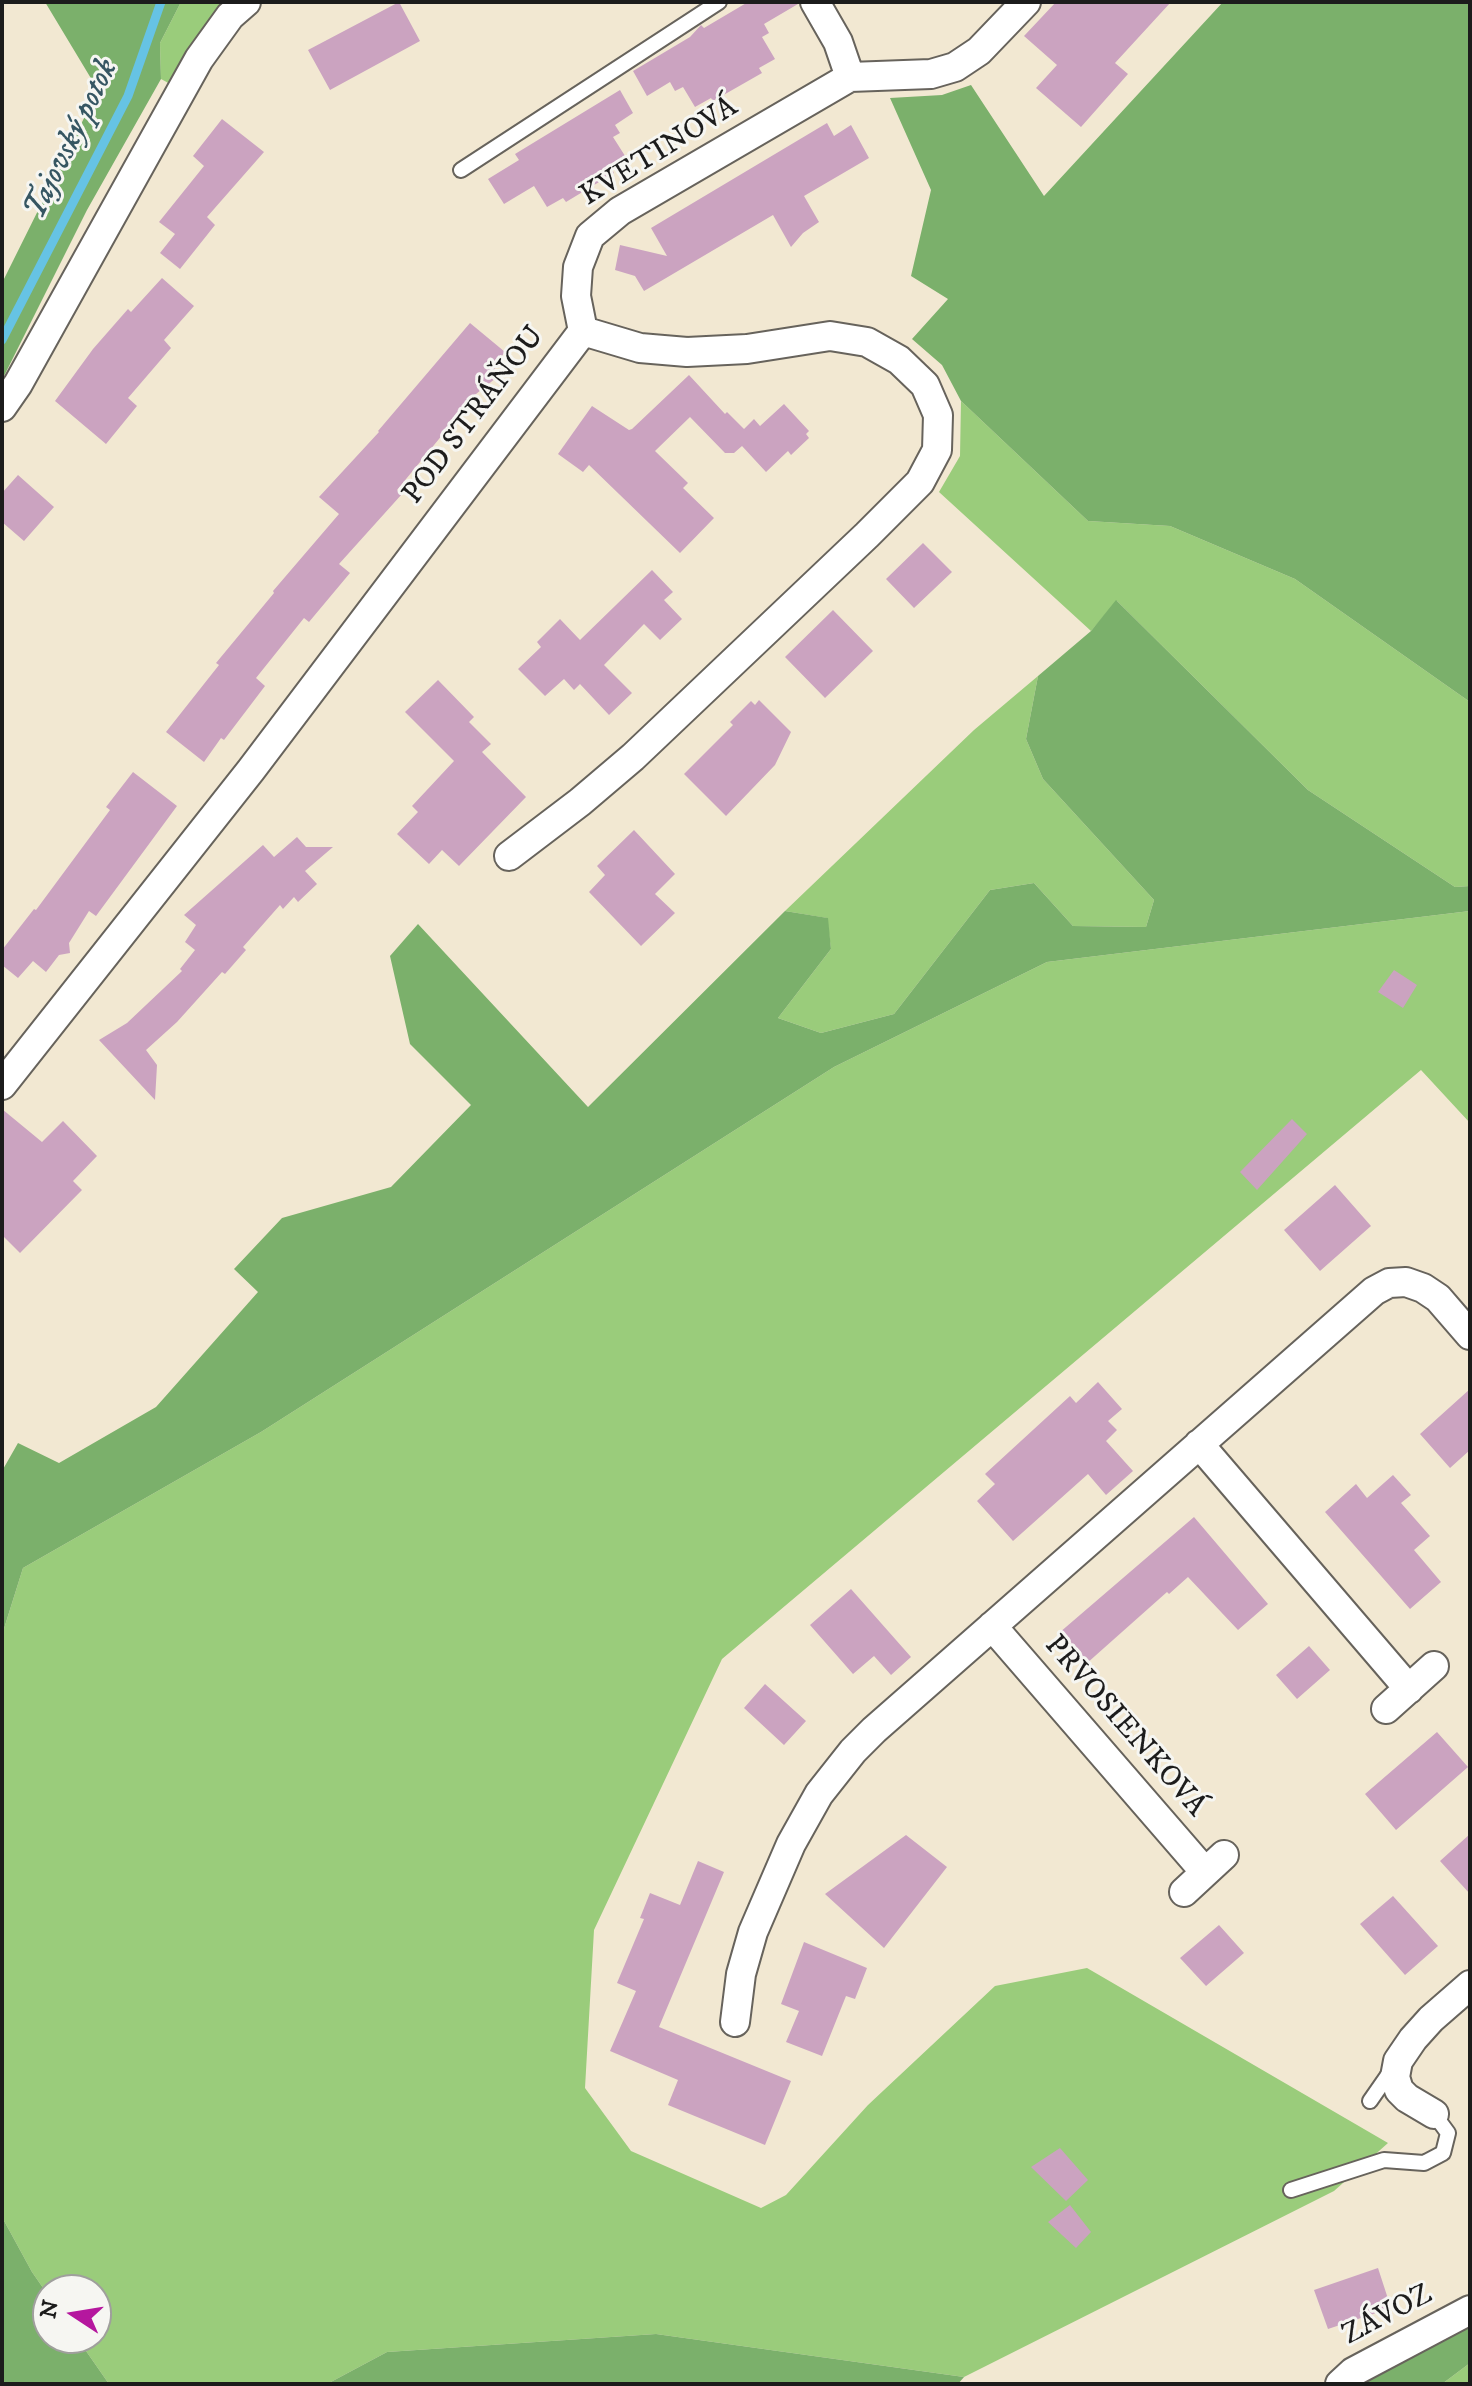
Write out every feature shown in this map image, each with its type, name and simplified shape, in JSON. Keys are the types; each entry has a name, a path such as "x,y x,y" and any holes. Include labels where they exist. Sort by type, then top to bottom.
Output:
{"street":[{"path":"2,407 18,384 199,59 230,16 246,2"},
{"path":"815,2 838,42 850,77"},
{"name":"KVETINOVÁ","path":"583,331 576,296 578,267 590,236 620,211 850,77 931,74 955,67 979,51 1026,2"},
{"name":"POD STRÁŇOU","path":"2,1085 251,770 583,331 640,348 687,352 747,349 830,336 867,342 899,360 925,385 938,415 937,450 920,482 633,757 509,856"},
{"path":"735,2022 741,1974 753,1932 791,1844 819,1794 874,1730 1374,1291 1389,1283 1406,1282 1423,1288 1438,1298 1470,1335"},
{"path":"1199,1444 1409,1689"},
{"name":"PRVOSIENKOVÁ","path":"992,1626 1214,1864 1184,1892"},
{"path":"1386,1709 1434,1666"},
{"path":"1434,2114 1399,2090 1395,2077 1398,2061 1431,2019 1470,1985"},
{"name":"ZÁVOZ","path":"1340,2384 1353,2372 1470,2310"}],"lane":[{"path":"461,170 719,2"},
{"path":"1370,2101 1398,2061"},
{"path":"1291,2190 1384,2160 1424,2163 1443,2153 1448,2133 1434,2114"}],"green space":[{"path":"45,2 181,2 160,43 161,79 87,210 2,380 2,283 98,90"},
{"path":"181,2 228,2 174,86 161,79 160,43"},
{"path":"1223,2 1470,2 1470,702 1295,579 1170,526 1088,521 961,401 942,365 912,339 948,299 911,276 931,190 890,98 942,95 971,85 1044,196"},
{"path":"961,401 1088,521 1170,526 1295,579 1470,702 1470,886 1455,887 1308,790 1117,601 1091,631 939,492 960,456"},
{"path":"1116,600 1308,790 1455,887 1470,886 1470,911 1047,962 834,1067 261,1432 23,1568 2,1635 2,1471 18,1443 59,1463 156,1407 258,1292 234,1269 282,1218 391,1187 471,1105 410,1044 390,956 418,924 588,1107 785,911 828,918 831,949 778,1018 821,1033 894,1014 990,890 1034,883 1073,926 1146,927 1154,900 1043,779 1026,739 1038,676 1091,631"},
{"path":"1038,676 1026,739 1043,779 1154,900 1146,927 1073,926 1034,883 990,890 894,1014 821,1033 778,1018 831,949 827,918 785,911 974,730"},
{"path":"1470,911 1470,1123 1421,1070 722,1659 594,1930 585,2088 631,2151 761,2208 786,2195 868,2105 995,1986 1087,1968 1388,2143 1334,2191 964,2377 656,2334 387,2352 327,2384 109,2384 88,2354 112,2354 112,2274 33,2274 2,2217 2,1635 23,1568 261,1432 834,1067 1047,962"},
{"path":"2,2217 33,2274 32,2354 88,2354 109,2384 2,2384"},
{"path":"1470,2310 1470,2363 1442,2384 1361,2384 1446,2335"},
{"path":"656,2334 964,2377 958,2384 327,2384 387,2352"},
{"path":"1470,2363 1470,2384 1442,2384"}],"building":[{"path":"399,2 420,41 330,90 308,50"},
{"path":"748,2 798,2 764,24 769,33 762,37 775,59 759,68 762,73 713,101 711,98 695,107 683,87 675,91 670,82 647,96 633,71 690,37 701,25 704,28"},
{"path":"1056,2 1171,2 1115,63 1128,74 1081,127 1036,88 1057,65 1024,36"},
{"path":"620,90 633,113 615,125 620,133 613,137 627,159 611,168 614,173 566,202 563,198 547,207 534,186 504,204 488,179 519,160 515,154"},
{"path":"222,119 264,152 207,217 215,225 180,269 160,253 175,234 159,222 204,166 193,156"},
{"path":"827,123 834,136 851,125 869,158 804,196 819,222 803,233 791,247 773,215 644,291 635,276 615,270 620,245 667,256 651,228"},
{"path":"162,278 194,306 164,340 171,348 128,398 137,406 106,444 55,401 93,349 128,309 131,312"},
{"path":"470,323 505,352 493,367 501,374 476,394 397,490 402,494 339,564 350,573 309,622 304,618 256,678 265,686 204,762 166,732 273,591 339,514 319,497 379,432"},
{"path":"689,375 725,414 727,412 744,429 754,419 760,426 784,404 809,431 806,434 809,438 791,455 788,451 766,472 742,446 734,453 725,453 690,417 655,451 688,483 683,488 714,518 680,553 589,465 583,472 558,454 592,406 629,430"},
{"path":"18,475 54,507 24,541 2,522 2,493"},
{"path":"923,543 952,572 914,608 886,579"},
{"path":"652,570 673,592 664,600 682,619 660,640 644,624 604,665 632,693 609,715 580,684 574,690 564,679 545,696 518,669 541,647 537,642 560,619 580,640"},
{"path":"833,610 873,651 825,698 785,657"},
{"path":"438,680 474,717 469,722 491,744 482,752 526,797 459,866 442,850 429,864 397,834 418,812 412,806 454,761 405,712"},
{"path":"759,700 791,732 775,765 726,816 684,774 733,725 730,722 751,701 755,705"},
{"path":"133,772 177,806 96,916 89,911 69,943 70,953 59,955 46,972 33,961 18,978 2,965 2,950 36,910 110,810 106,807"},
{"path":"634,830 675,874 655,894 675,913 641,946 589,892 605,875 597,866"},
{"path":"297,837 306,847 333,847 305,871 317,884 298,902 294,897 283,909 280,905 243,947 246,950 225,974 222,972 177,1022 146,1050 157,1065 155,1100 99,1040 127,1023 182,971 180,969 195,950 185,942 196,925 184,915 263,845 274,857"},
{"path":"1394,970 1417,985 1403,1008 1378,992"},
{"path":"2,1109 42,1142 63,1121 97,1156 73,1181 82,1190 20,1253 2,1235"},
{"path":"1292,1119 1307,1134 1257,1190 1240,1172"},
{"path":"1335,1185 1371,1226 1320,1271 1284,1230"},
{"path":"1098,1382 1122,1409 1108,1421 1117,1430 1106,1441 1133,1471 1106,1495 1088,1474 1013,1541 977,1501 995,1484 985,1474 1070,1396 1076,1403"},
{"path":"1470,1389 1470,1450 1450,1468 1420,1434"},
{"path":"1393,1475 1411,1495 1401,1503 1430,1536 1414,1550 1441,1582 1410,1609 1325,1512 1356,1484 1367,1498"},
{"path":"1194,1517 1268,1604 1238,1630 1188,1577 1086,1664 1059,1633"},
{"path":"851,1589 911,1657 891,1675 874,1656 853,1674 810,1625"},
{"path":"1309,1646 1330,1670 1297,1699 1276,1675"},
{"path":"765,1684 806,1721 784,1745 744,1708"},
{"path":"1437,1732 1468,1767 1396,1830 1365,1794"},
{"path":"1470,1834 1470,1894 1440,1861"},
{"path":"906,1835 947,1867 884,1948 825,1894"},
{"path":"698,1861 724,1872 659,2027 791,2081 765,2145 668,2105 678,2080 610,2051 636,1991 617,1983 644,1919 640,1918 650,1893 680,1905"},
{"path":"1393,1896 1438,1946 1405,1975 1360,1924"},
{"path":"1219,1925 1244,1953 1206,1986 1180,1958"},
{"path":"804,1942 867,1968 855,1999 846,1996 822,2056 786,2042 799,2011 781,2004"},
{"path":"1060,2148 1088,2180 1066,2201 1031,2167"},
{"path":"1070,2205 1091,2232 1076,2248 1048,2222"},
{"path":"1378,2268 1391,2308 1328,2329 1314,2290"}],"waterway":[{"name":"Tajovský potok","path":"2,340 128,96 161,2"}]}
